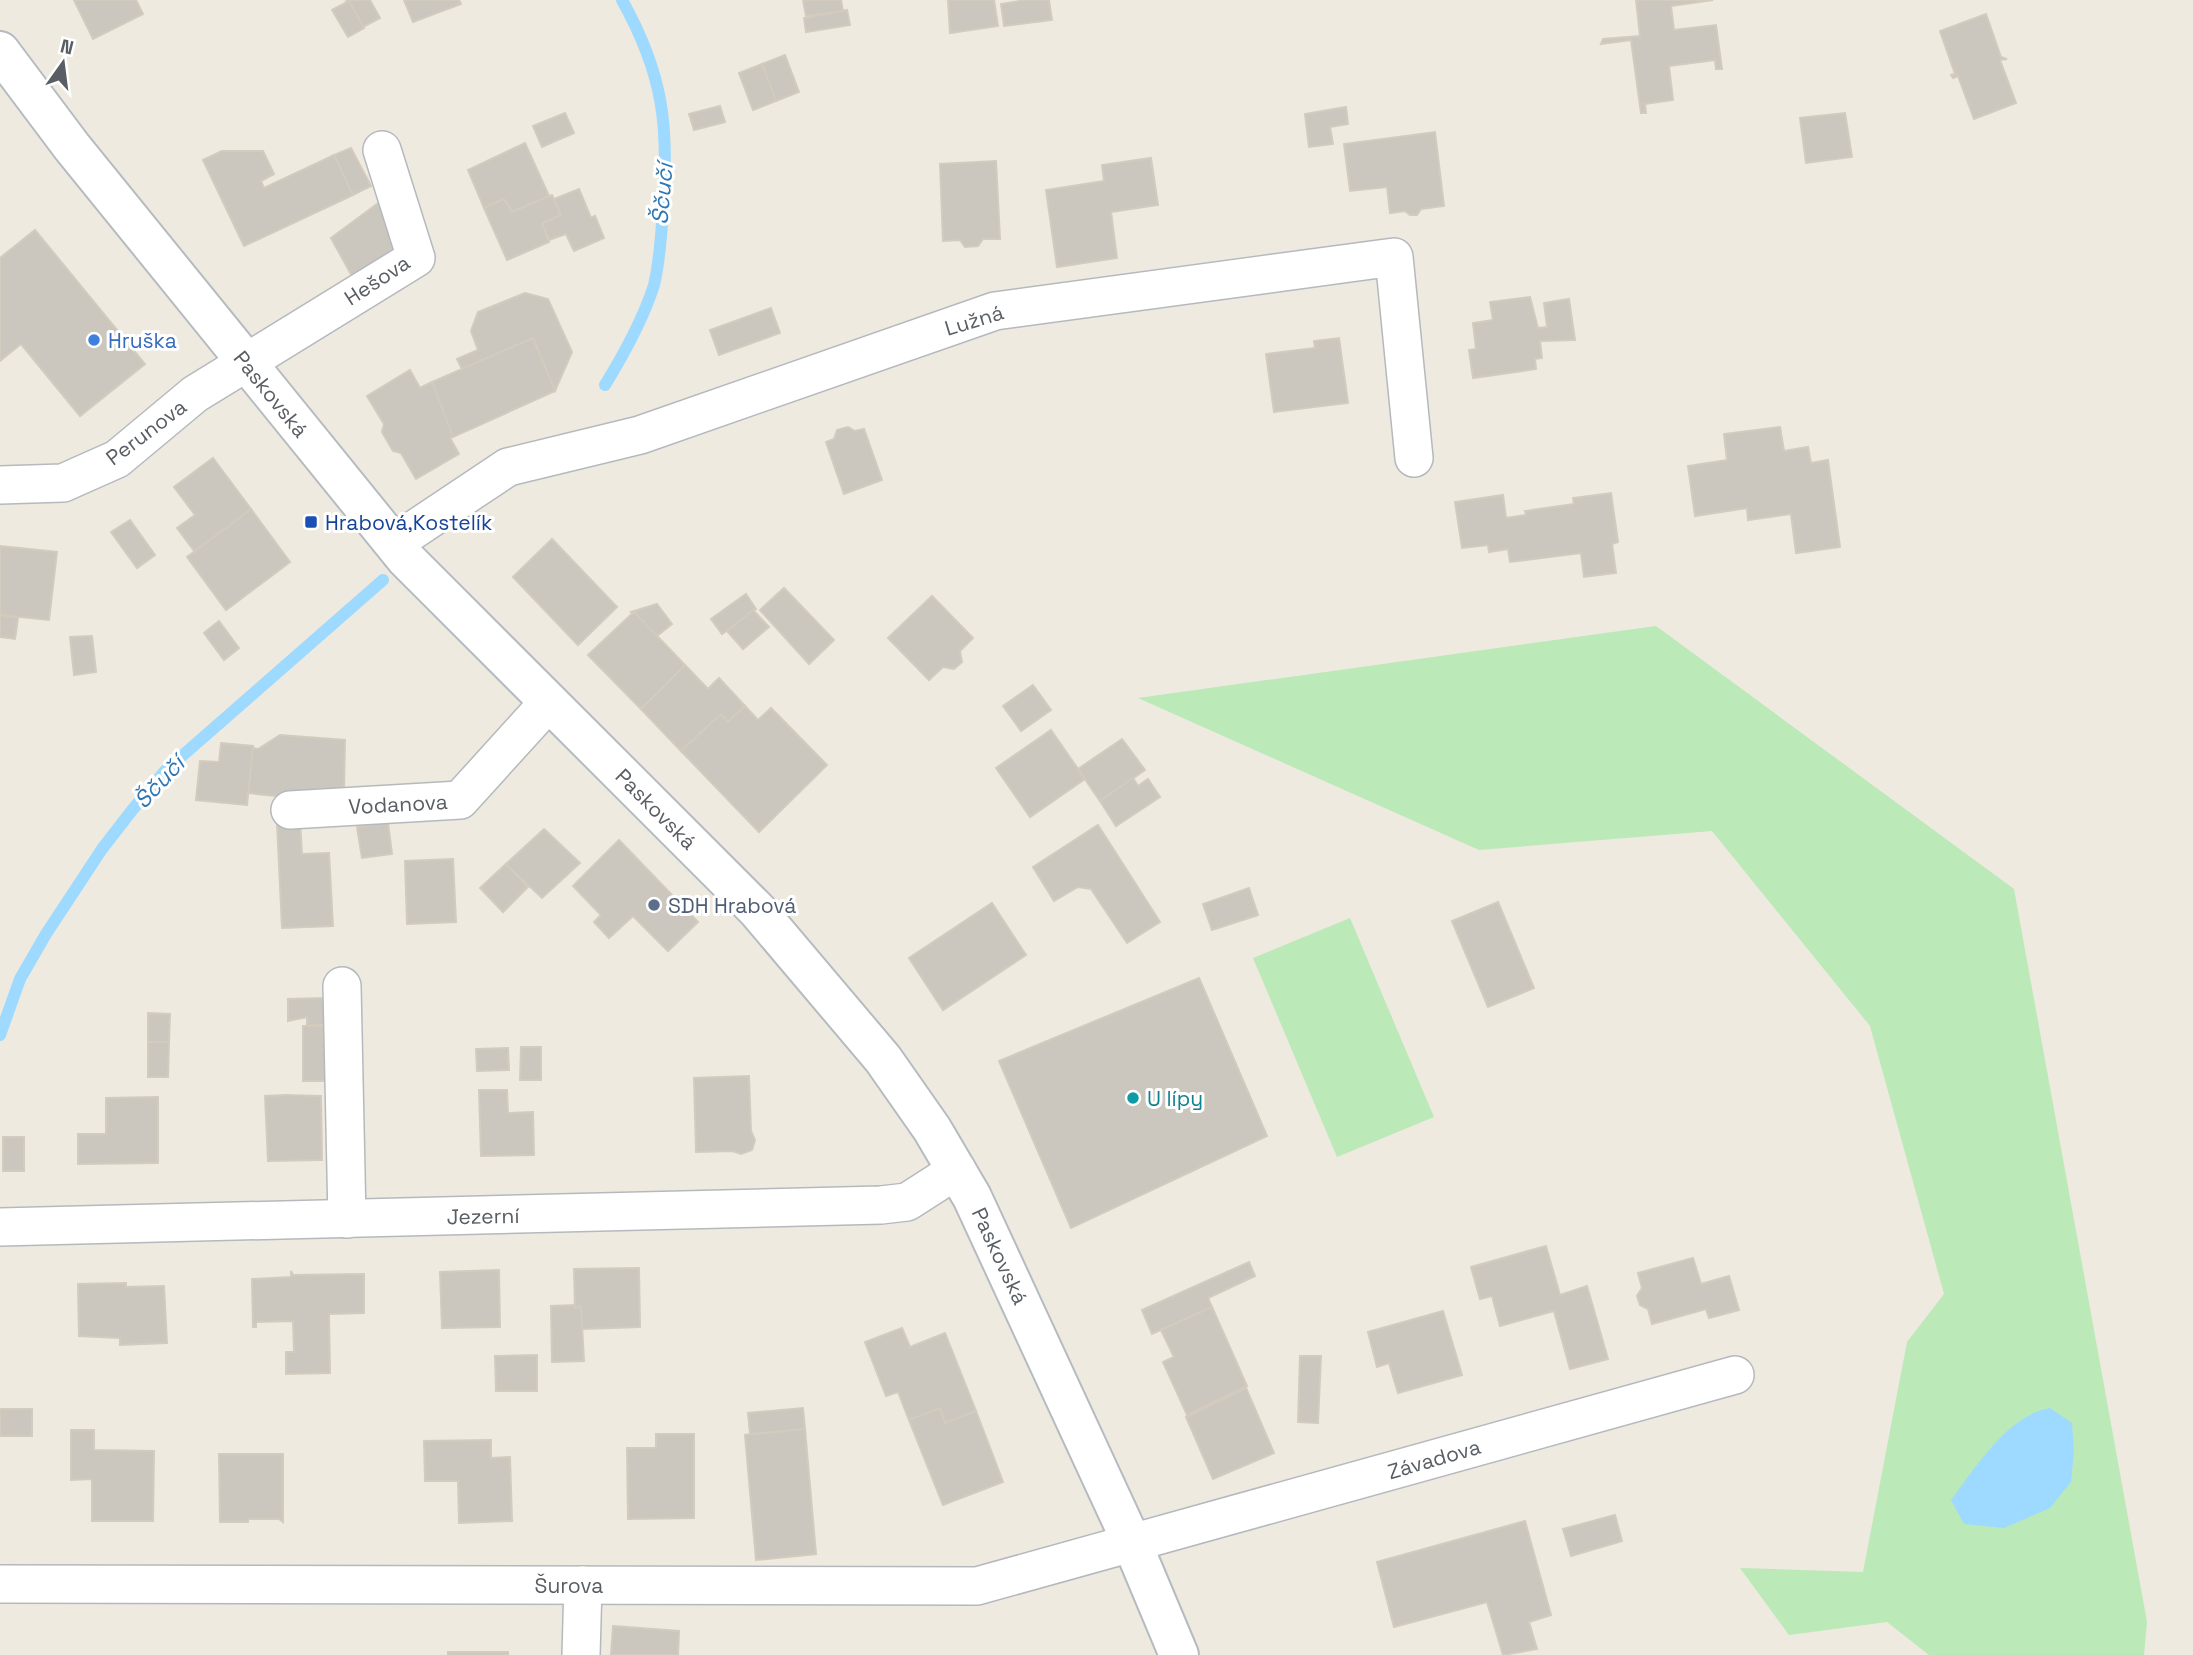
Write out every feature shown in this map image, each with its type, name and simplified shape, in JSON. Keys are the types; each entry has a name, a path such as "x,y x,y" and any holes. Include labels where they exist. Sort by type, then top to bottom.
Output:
{"main road":[{"name":"Paskovská","path":"0,51 72,147 394,544 446,602 722,874 803,962 883,1059 957,1170 997,1248 1132,1543 1179,1655"}],"street":[{"name":"Hešova","path":"244,361 416,258 382,150"},
{"name":"Lužná","path":"394,544 508,467 640,435 995,311 1394,257 1414,458"},
{"name":"Perunova","path":"0,485 63,484 117,459 195,394 244,361"},
{"name":"Vodanova","path":"290,810 460,800 548,704"},
{"path":"342,986 347,1219"},
{"name":"Jezerní","path":"6,1226 881,1205 907,1202 957,1170"},
{"name":"Závadova","path":"1132,1543 1735,1375"},
{"name":"Šurova","path":"0,1584 977,1586 1132,1543"},
{"path":"581,1655 583,1585"}],"green space":[{"path":"1656,626 2014,889 2147,1622 2144,1655 1929,1655 1887,1622 1789,1635 1740,1568 1863,1572 1907,1342 1944,1294 1870,1026 1712,831 1479,850 1138,698"},
{"path":"1350,918 1434,1117 1337,1157 1253,958"}],"water":[{"path":"2050,1408 2072,1423 2074,1452 2071,1482 2050,1508 2004,1528 1964,1524 1951,1500 1971,1473 2007,1431 2020,1421"}],"building":[{"path":"74,0 136,0 143,14 93,39"},
{"path":"349,0 370,0 380,18 363,27 349,1 345,2"},
{"path":"404,0 459,0 461,4 413,22"},
{"path":"803,0 841,0 843,11 806,16"},
{"path":"948,0 994,0 998,26 950,33"},
{"path":"1049,0 1052,20 1004,26 1001,4"},
{"path":"1636,0 1713,0 1671,6 1674,30 1716,25 1722,69 1716,69 1715,60 1669,66 1673,100 1645,104 1646,113 1641,113 1631,40 1601,44 1603,39 1640,36"},
{"path":"349,1 364,28 348,37 332,10"},
{"path":"847,10 850,25 806,32 804,18"},
{"path":"1986,14 2001,57 2007,59 2000,60 2016,103 1974,119 1958,76 1953,78 1951,75 1955,74 1940,31"},
{"path":"785,55 799,92 776,101 762,64"},
{"path":"762,64 776,101 753,110 739,73"},
{"path":"720,106 725,122 694,130 689,114"},
{"path":"1346,107 1348,124 1330,127 1333,144 1309,147 1305,114"},
{"path":"565,113 574,133 542,147 533,126"},
{"path":"1845,113 1852,157 1806,163 1800,118"},
{"path":"1435,132 1444,206 1421,209 1417,215 1410,215 1405,211 1390,213 1387,187 1350,191 1344,144"},
{"path":"525,143 549,196 512,212 504,199 484,208 468,170"},
{"path":"351,148 371,186 353,195 334,155"},
{"path":"222,151 263,151 274,174 261,181 264,188 334,155 353,195 244,246 203,160"},
{"path":"1151,158 1158,205 1111,212 1117,258 1057,267 1046,190 1104,181 1102,165"},
{"path":"996,161 1000,239 983,239 978,246 965,247 960,240 943,241 940,164"},
{"path":"579,189 591,218 595,216 604,238 574,251 566,234 549,240 542,223 561,215 554,199"},
{"path":"552,195 561,215 542,223 549,242 507,260 484,208 504,199 512,212"},
{"path":"385,198 400,229 389,254 352,276 331,238"},
{"path":"35,230 145,364 80,416 21,344 0,361 0,258"},
{"path":"525,293 548,299 572,352 555,391 533,338 462,369 457,359 478,350 471,331 478,312"},
{"path":"1530,297 1538,328 1547,327 1544,303 1569,299 1575,340 1540,341 1542,358 1535,359 1536,369 1473,378 1469,350 1476,349 1473,323 1493,320 1490,302"},
{"path":"771,308 780,333 719,355 710,330"},
{"path":"533,338 555,391 453,437 432,382"},
{"path":"1339,338 1348,403 1274,412 1266,354 1315,348 1314,341"},
{"path":"410,370 420,388 432,382 453,437 450,438 459,454 416,479 401,453 393,451 382,432 384,424 367,396"},
{"path":"848,427 855,431 864,429 882,480 844,494 826,442 834,439 837,430"},
{"path":"1780,427 1784,451 1808,447 1811,463 1828,460 1840,547 1796,553 1791,514 1748,520 1747,508 1695,516 1688,466 1727,460 1724,434"},
{"path":"213,458 251,509 195,552 177,528 195,515 174,487"},
{"path":"1611,493 1618,542 1612,544 1616,573 1584,577 1581,553 1510,562 1508,549 1489,552 1488,545 1462,548 1455,502 1503,495 1506,518 1526,515 1525,511 1574,504 1573,498"},
{"path":"251,509 290,562 226,610 187,557"},
{"path":"130,520 155,555 137,568 111,532"},
{"path":"552,539 617,607 578,645 513,577"},
{"path":"0,546 57,552 49,620 0,615"},
{"path":"784,588 834,640 809,664 760,610"},
{"path":"746,594 756,609 722,634 711,619"},
{"path":"932,596 973,638 960,651 962,662 954,669 943,667 929,680 888,638"},
{"path":"657,604 672,624 657,636 631,612"},
{"path":"753,610 769,627 743,649 727,631"},
{"path":"634,612 685,665 641,709 588,655"},
{"path":"0,615 18,618 15,639 0,637"},
{"path":"219,621 239,648 224,660 204,633"},
{"path":"92,636 96,672 74,675 70,637"},
{"path":"685,665 708,689 719,678 745,706 728,722 721,714 681,751 641,709"},
{"path":"1033,685 1051,710 1021,731 1003,706"},
{"path":"745,706 758,720 771,708 827,765 759,832 681,751 721,714 728,722"},
{"path":"1051,730 1085,779 1030,817 996,768"},
{"path":"280,735 345,740 344,790 315,789 314,800 248,793 253,748 258,749"},
{"path":"1122,739 1145,770 1100,801 1078,769"},
{"path":"221,743 253,746 247,805 196,800 200,761 219,762"},
{"path":"1133,778 1138,786 1148,779 1160,797 1116,826 1100,801"},
{"path":"300,822 302,854 329,853 333,926 282,928 277,823"},
{"path":"388,823 392,854 362,858 357,827"},
{"path":"1098,825 1160,922 1127,943 1091,889 1078,887 1054,901 1033,867"},
{"path":"544,829 580,863 542,898 506,864"},
{"path":"619,840 698,922 668,951 633,916 609,938 594,922 601,915 573,886"},
{"path":"453,859 456,922 407,924 405,861"},
{"path":"506,864 528,887 503,912 480,888"},
{"path":"1249,888 1258,915 1212,930 1203,904"},
{"path":"1498,902 1534,988 1488,1007 1452,921"},
{"path":"992,903 1026,955 943,1010 909,958"},
{"name":"U lípy","path":"1199,978 1267,1136 1071,1228 999,1061"},
{"path":"325,998 325,1025 307,1025 307,1017 288,1021 288,999"},
{"path":"148,1013 170,1014 169,1042 148,1042"},
{"path":"303,1026 329,1026 329,1081 303,1081"},
{"path":"148,1042 169,1042 168,1077 148,1077"},
{"path":"521,1047 541,1047 541,1080 520,1080"},
{"path":"508,1048 509,1070 477,1071 476,1049"},
{"path":"749,1076 751,1131 755,1140 752,1150 741,1154 732,1151 696,1152 694,1078"},
{"path":"479,1090 507,1090 508,1113 533,1112 534,1155 481,1156"},
{"path":"265,1096 321,1096 322,1160 268,1161"},
{"path":"158,1097 158,1163 78,1164 78,1134 106,1134 106,1098"},
{"path":"3,1137 24,1137 24,1171 3,1171"},
{"path":"1546,1246 1560,1295 1587,1286 1608,1359 1570,1369 1554,1311 1500,1326 1492,1296 1480,1299 1471,1267"},
{"path":"1693,1258 1701,1284 1729,1276 1739,1310 1709,1318 1706,1309 1652,1324 1648,1309 1640,1305 1637,1296 1642,1288 1638,1273"},
{"path":"1249,1262 1255,1276 1208,1298 1212,1307 1152,1334 1142,1310"},
{"path":"639,1268 640,1327 582,1329 581,1307 575,1308 574,1269"},
{"path":"499,1270 500,1327 442,1328 440,1272"},
{"path":"291,1271 293,1275 364,1274 364,1313 329,1314 330,1373 286,1374 286,1352 294,1352 293,1321 256,1322 256,1327 253,1327 252,1279 291,1277"},
{"path":"126,1283 126,1287 164,1286 167,1343 120,1345 120,1338 79,1336 78,1284"},
{"path":"575,1305 575,1308 581,1307 584,1361 552,1362 551,1306"},
{"path":"1212,1307 1247,1386 1187,1415 1163,1362 1174,1357 1161,1330"},
{"path":"1443,1311 1462,1375 1398,1393 1389,1363 1377,1367 1368,1332"},
{"path":"902,1328 910,1347 945,1333 976,1411 945,1423 940,1408 909,1420 898,1392 886,1396 865,1342"},
{"path":"537,1355 537,1391 496,1391 495,1356"},
{"path":"1300,1356 1321,1356 1318,1423 1298,1422"},
{"path":"1246,1388 1274,1453 1213,1479 1186,1417"},
{"path":"803,1408 805,1429 750,1434 748,1413"},
{"path":"940,1408 945,1423 976,1411 1003,1482 943,1505 909,1420"},
{"path":"0,1409 32,1409 32,1436 0,1436"},
{"path":"805,1429 816,1554 756,1560 745,1435"},
{"path":"71,1430 94,1430 94,1450 154,1451 153,1521 92,1521 92,1479 71,1480"},
{"path":"656,1434 694,1434 694,1518 628,1519 627,1448 656,1448"},
{"path":"491,1440 491,1458 510,1457 512,1521 459,1523 458,1481 425,1481 424,1441"},
{"path":"219,1454 283,1454 283,1522 279,1519 248,1519 248,1522 220,1522"},
{"path":"1615,1515 1622,1541 1571,1556 1563,1529"},
{"path":"1525,1521 1551,1615 1529,1622 1537,1649 1503,1655 1487,1602 1394,1627 1377,1562"},
{"path":"613,1626 679,1631 678,1655 611,1655"},
{"path":"448,1652 508,1652 508,1655 448,1655"}],"waterway":[{"name":"Ščučí","path":"605,385 632,337 654,285 660,248 665,180 664,127 655,78 647,53 622,0"},
{"name":"Ščučí","path":"0,1035 20,979 46,934 102,849 133,809 166,770 383,580"}],"place":[{"name":"Hruška","path":"94,340"},
{"name":"Hrabová,Kostelík","path":"311,522"},
{"name":"SDH Hrabová","path":"654,905"},
{"name":"U lípy","path":"1133,1098"}]}
